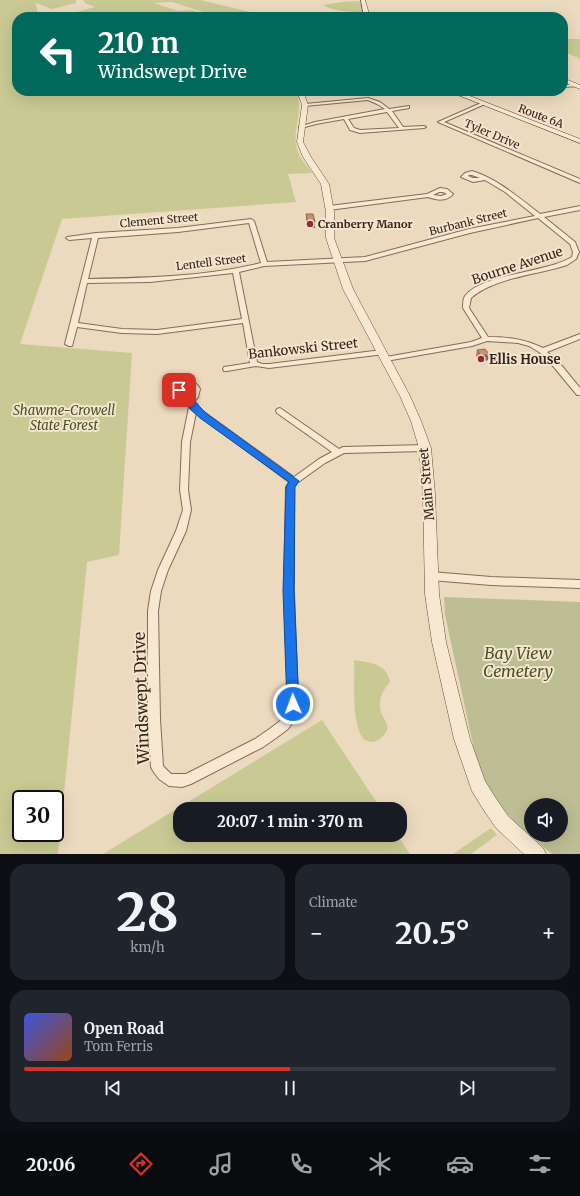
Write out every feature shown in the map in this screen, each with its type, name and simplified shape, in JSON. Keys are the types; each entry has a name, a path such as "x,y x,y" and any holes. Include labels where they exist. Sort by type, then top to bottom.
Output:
{"main road":[{"path":"362,0 365,12"},
{"path":"568,82 579,86"},
{"path":"302,96 305,104"},
{"name":"Route 6A","path":"463,96 580,141"},
{"name":"Main Street","path":"305,104 300,142 302,149 325,184 329,208 330,238 338,261 348,289 384,356 416,421 425,448 430,494 432,594 439,642 462,739 470,765 478,785 502,822 537,854"}],"street":[{"path":"568,86 579,86"},
{"path":"305,104 368,99 376,101 388,110 401,126 400,128"},
{"name":"Tyler Drive","path":"483,104 440,122 580,181"},
{"path":"302,124 407,107"},
{"path":"345,118 352,128 360,132 424,127"},
{"name":"Bourne Avenue","path":"483,177 507,191 573,243 576,252 574,258 567,262 504,280 473,291 467,297 466,308 486,338"},
{"path":"329,208 430,195"},
{"name":"Burbank Street","path":"338,261 365,259 469,231 580,208"},
{"name":"Clement Street","path":"69,238 178,230 251,221 264,264"},
{"path":"69,344 96,235"},
{"name":"Lentell Street","path":"85,281 150,280 236,271 264,264 338,261"},
{"path":"236,271 254,362 257,364"},
{"path":"74,325 122,331 157,332 245,321"},
{"path":"543,351 580,336"},
{"path":"384,356 472,344 486,338 519,340 532,344 543,351 551,358 580,393"},
{"name":"Bankowski Street","path":"227,369 257,364 259,366 273,365 349,355 384,356"},
{"name":"Windswept Drive","path":"191,404 294,481 290,487 289,534 289,591 293,704 291,715 284,725 259,743 187,780 178,782 171,781 161,774 157,767 154,719 153,611 156,591 163,570 181,531 187,510 184,490 186,442 191,404"},
{"path":"280,411 338,452"},
{"path":"294,481 322,461 348,448 425,448"},
{"path":"431,576 491,581 580,584"}],"green space":[{"name":"Shawme-Crowell State Forest","path":"0,0 76,0 76,3 52,9 36,3 37,12 12,12 12,96 297,96 299,107 296,144 300,157 312,173 288,174 296,202 62,219 20,344 132,353 119,555 87,562 64,794 64,790 12,790 12,842 59,842 58,854 0,854"},
{"path":"83,0 201,0 250,12 204,12 172,2 154,3 178,11 191,10 198,12 77,12 95,7 85,3"},
{"path":"359,1 362,6 362,12 341,11 323,5 342,2"},
{"path":"568,39 580,39 580,59 568,53"},
{"name":"Bay View Cemetery","path":"444,597 580,602 580,854 552,854 538,842 568,842 568,798 524,798 524,831 492,797 477,763 445,615"},
{"path":"354,660 372,663 382,667 390,682 382,693 380,700 381,712 387,726 387,730 380,739 375,741 369,742 365,740 361,736 358,729 354,702"},
{"path":"322,720 376,802 188,802"},
{"path":"173,811 173,842 402,842 410,854 103,854"},
{"path":"491,828 497,835 471,854 453,854"}],"building":[{"path":"306,214 313,214 315,222 308,223"},
{"path":"485,349 489,354 481,356 477,350"}],"place":[{"name":"Cranberry Manor","path":"310,224"},
{"name":"Ellis House","path":"481,359"}],"route":[{"path":"179,390 182,396 190,401 193,406 204,416 294,481 290,487 289,527 289,591 293,704"}]}
